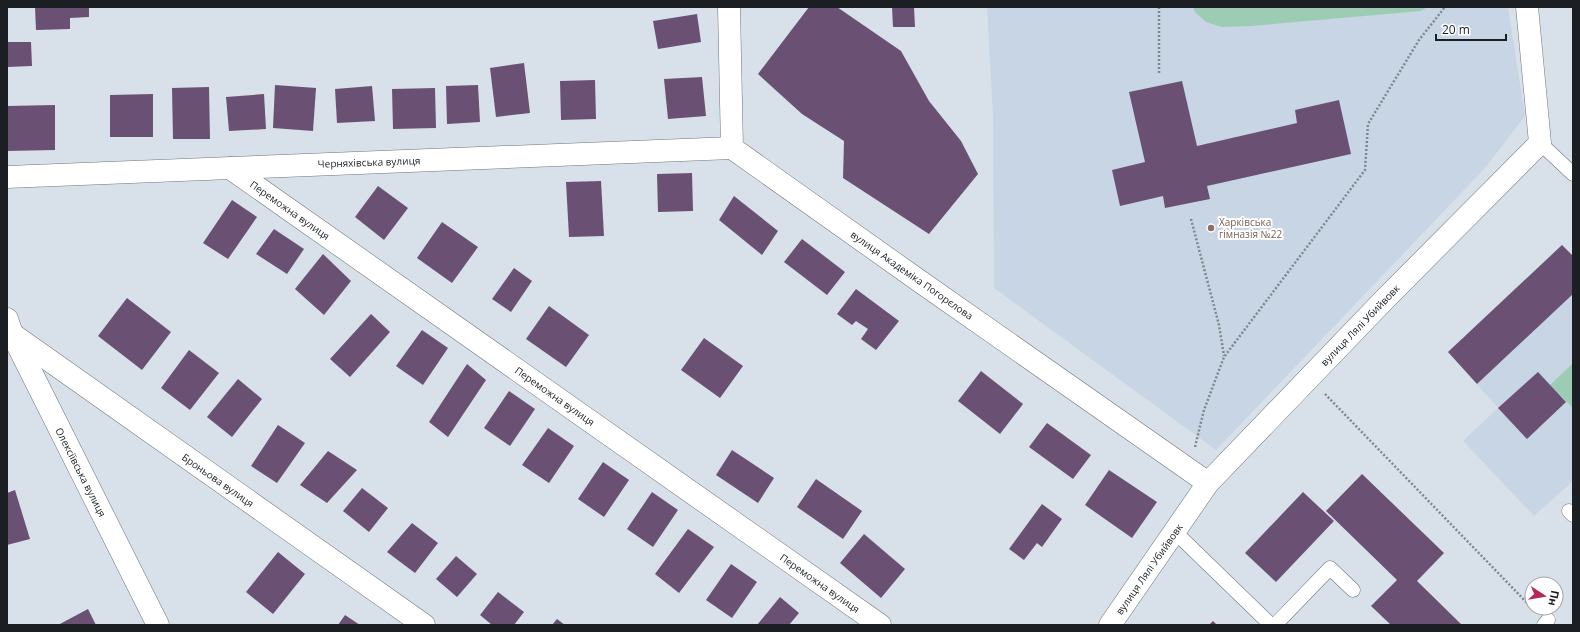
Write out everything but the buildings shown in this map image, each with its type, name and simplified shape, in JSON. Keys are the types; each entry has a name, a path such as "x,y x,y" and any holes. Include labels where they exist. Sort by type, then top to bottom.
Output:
{"street":[{"path":"729,7 732,148"},
{"path":"1527,7 1540,143"},
{"name":"вулиця Лялі Убийвовк","path":"1110,625 1175,532 1199,477 1309,378 1540,143"},
{"name":"Черняхівська вулиця","path":"7,177 732,148"},
{"name":"вулиця Академіка Погорєлова","path":"732,148 1199,477"},
{"name":"Переможна вулиця","path":"230,168 880,625"},
{"name":"Олексіївська вулиця","path":"9,330 158,625"},
{"name":"Броньова вулиця","path":"9,330 424,625"}],"lane":[{"path":"1540,143 1573,174"},
{"path":"1175,532 1271,625"},
{"path":"1275,625 1330,568 1353,590"}],"path":[{"path":"1159,7 1159,73"},
{"path":"1199,477 1197,436 1204,410 1224,357 1365,170 1368,124 1419,40 1445,7"},
{"path":"1191,219 1220,325 1224,357"},
{"path":"1309,378 1524,600"}],"shaded area":[{"name":"Харківська гімназія №22","path":"987,7 1508,7 1525,116 1485,168 1216,450 994,288 993,116"},
{"path":"1562,245 1573,256 1573,363 1550,385 1573,408 1573,481 1534,516 1463,441 1498,408 1448,352"}],"green space":[{"path":"1193,7 1427,7 1421,11 1251,26 1222,27 1206,22 1195,12"},
{"path":"1573,363 1573,408 1550,385"}],"place":[{"name":"Харківська гімназія №22","path":"1211,228"}]}
